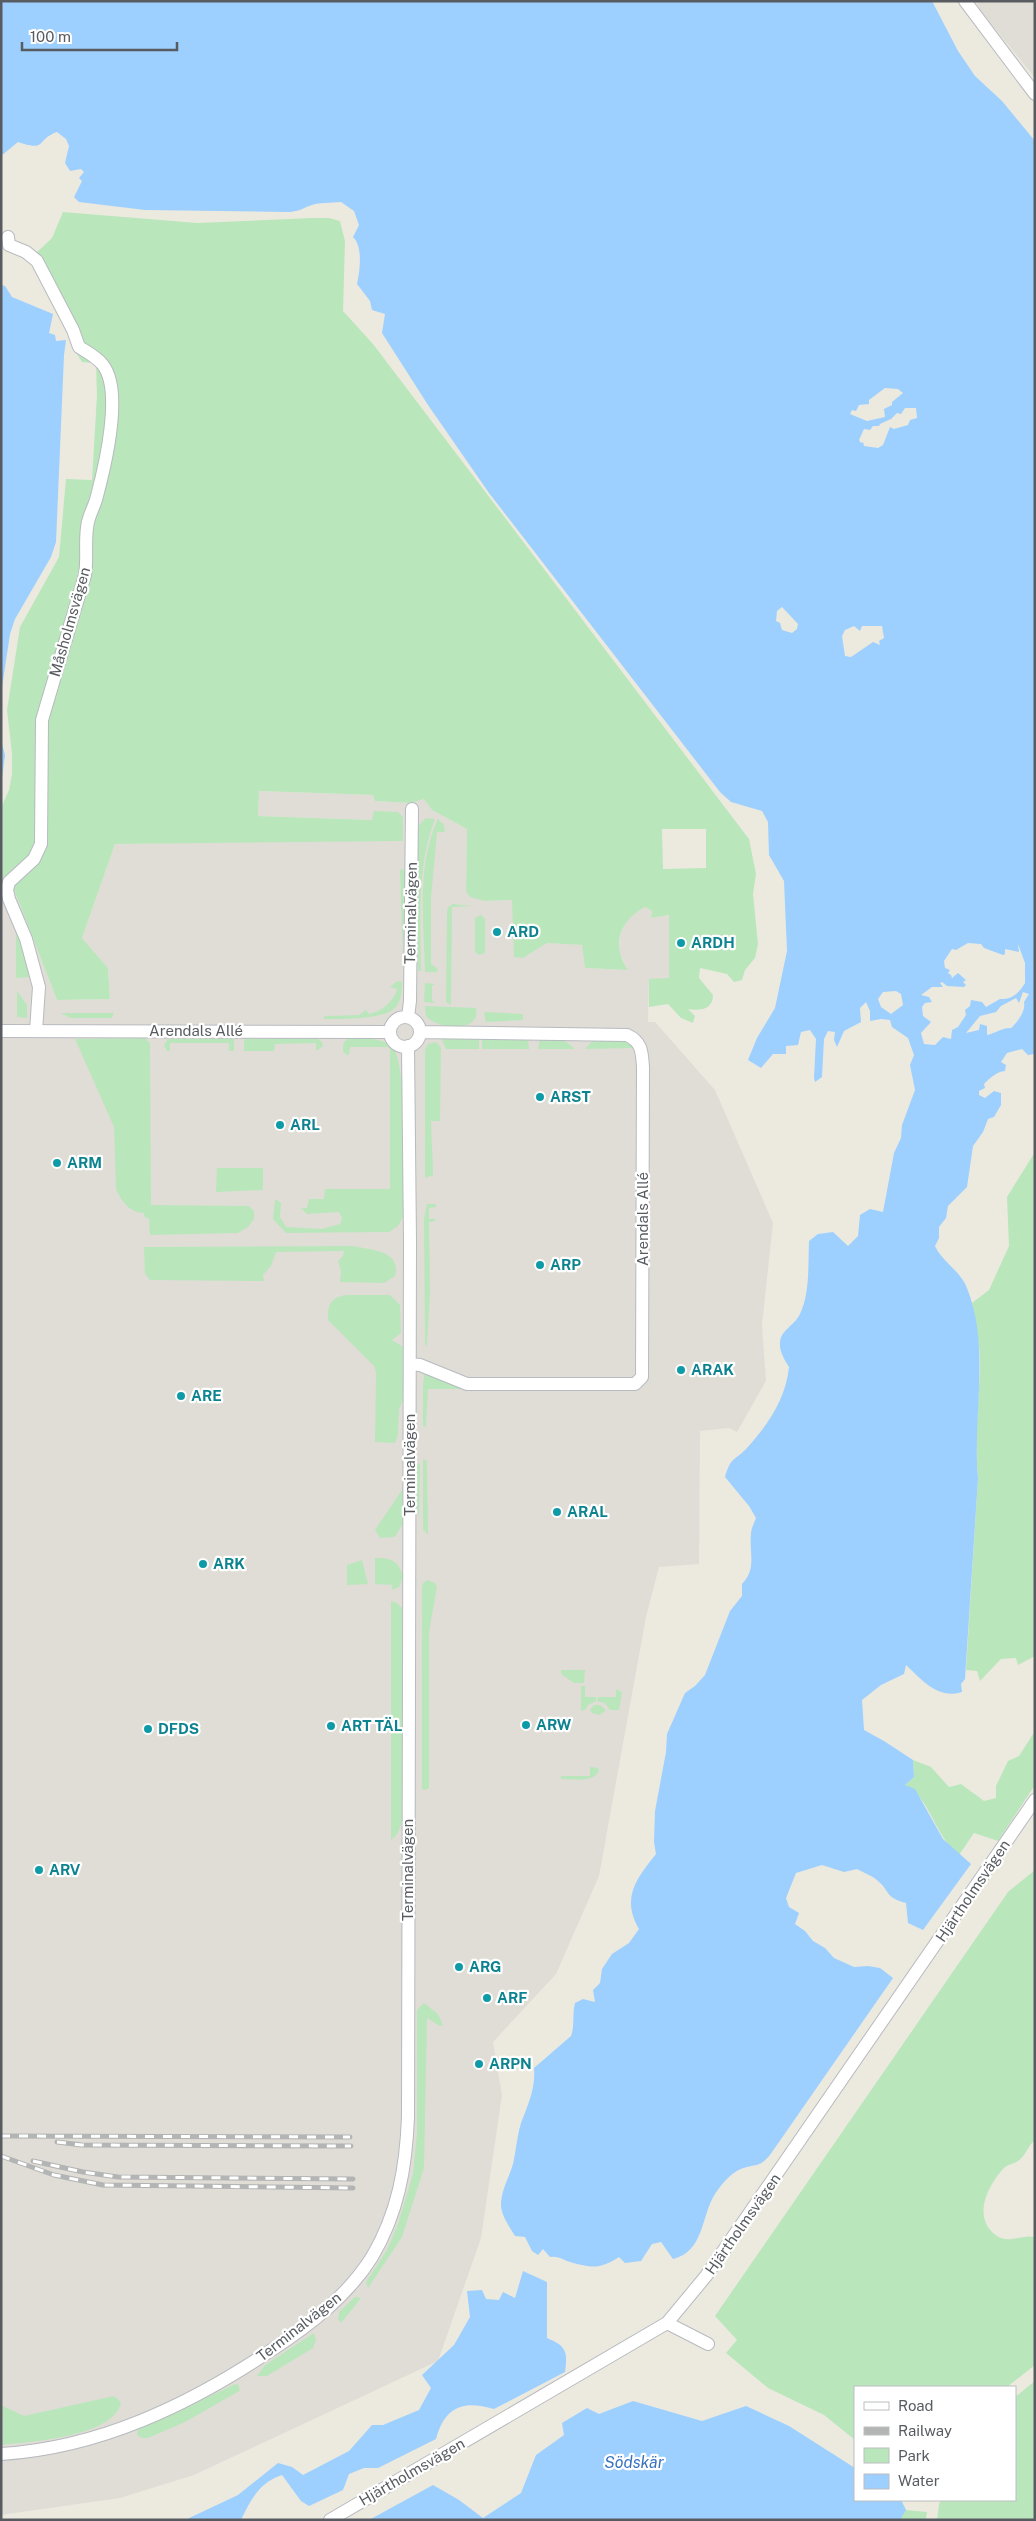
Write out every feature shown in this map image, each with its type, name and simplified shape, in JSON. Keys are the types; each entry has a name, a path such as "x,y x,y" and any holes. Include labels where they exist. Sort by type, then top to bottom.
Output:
{"street":[{"path":"965,1 1035,94"},
{"name":"Måsholmsvägen","path":"8,237 10,245 26,252 37,261 73,330 78,347 93,355 105,367 112,399 104,468 97,498 88,522 88,560 85,575 42,720 41,844 34,859 9,882 8,890 9,899 26,939 39,986 36,1031"},
{"name":"Terminalvägen","path":"408,1017 410,1001 412,809"},
{"path":"408,1017 416,1021 420,1032 417,1040 408,1046 396,1043 390,1032 396,1020 408,1017"},
{"name":"Arendals Allé","path":"1,1031 390,1032"},
{"name":"Arendals Allé","path":"410,1364 420,1365 467,1384 635,1384 642,1377 643,1067 640,1046 634,1038 627,1035 420,1032"},
{"name":"Terminalvägen","path":"1,2454 46,2449 86,2440 148,2418 193,2398 236,2374 293,2336 338,2300 371,2258 395,2208 406,2163 408,2117 410,1364 408,1046"},
{"name":"Hjärtholmsvägen","path":"330,2520 667,2324 706,2276 1035,1800"},
{"path":"667,2324 708,2344"}],"shaded area":[{"path":"976,1 1035,1 1035,78 980,10"},
{"path":"259,791 374,795 375,801 409,803 424,798 432,810 467,829 466,891 485,901 512,900 523,958 547,943 583,945 585,968 627,970 619,951 620,936 624,925 632,914 645,907 652,911 651,918 669,915 669,979 649,979 648,1022 655,1022 715,1090 773,1223 762,1325 766,1381 737,1432 729,1428 700,1431 699,1564 659,1567 646,1617 599,1876 556,1974 493,2042 502,2095 481,2238 438,2361 194,2475 120,2498 1,2515 1,885 15,892 57,1000 110,999 108,968 82,938 115,844 403,840 403,817 373,820 258,816"}],"green space":[{"path":"63,212 197,223 312,218 329,218 340,221 345,241 343,311 373,344 749,839 756,874 753,894 758,944 755,958 745,970 742,980 734,982 727,974 700,968 699,978 713,995 711,1004 708,1007 697,1010 688,1009 695,1016 693,1023 681,1018 668,1004 649,1007 649,979 669,978 669,915 651,918 652,911 645,907 629,919 620,934 619,943 623,961 628,970 585,968 582,945 547,943 523,958 514,957 512,900 485,901 470,897 466,891 467,829 432,810 424,799 410,803 375,801 373,795 259,791 258,816 372,820 374,811 398,812 403,817 403,841 115,844 82,938 108,968 110,999 57,1000 15,892 1,885 1,808 9,790 12,774 12,754 7,710 20,627 59,557 66,479 92,480 97,395 96,363 82,362 77,354 82,344 35,254 52,238","holes":["662,829 706,829 706,868 663,869"]},
{"path":"426,818 435,819 429,837 422,875 420,913 421,971 418,971 417,844 418,826"},
{"path":"438,819 444,825 445,832 437,832 431,898 431,964 438,969 436,972 425,972 424,874 431,837"},
{"path":"403,869 405,872 403,961 400,870"},
{"path":"453,904 472,906 452,907 451,1005 446,1002 447,913 448,907"},
{"path":"481,915 485,919 485,953 479,955 475,952 475,918"},
{"path":"16,923 32,977 16,978"},
{"path":"397,981 402,982 402,992 397,1005 389,1012 371,1017 323,1019 325,1016 359,1015 366,1010 369,1014 378,1011 393,998 397,989 390,987"},
{"path":"425,983 435,984 432,986 432,1000 435,1003 424,1002"},
{"path":"17,991 27,1005 27,1018 17,1017"},
{"path":"425,1006 476,1008 476,1016 472,1022 466,1025 448,1026 432,1021 426,1016"},
{"path":"484,1012 523,1014 523,1020 486,1022"},
{"path":"61,1013 114,1013 112,1018 70,1018"},
{"path":"145,1038 150,1043 151,1205 249,1206 254,1211 254,1219 248,1227 238,1233 150,1235 149,1218 145,1218 144,1213 130,1209 123,1202 116,1189 114,1127 75,1039"},
{"path":"441,1038 479,1038 479,1049 446,1049"},
{"path":"168,1039 234,1039 234,1051 229,1051 229,1043 170,1043 170,1051 167,1051 164,1045"},
{"path":"244,1039 318,1039 322,1042 323,1046 316,1051 316,1043 275,1044 274,1051 244,1051"},
{"path":"347,1039 382,1041 392,1047 397,1058 401,1076 405,1128 403,1217 398,1226 389,1232 286,1233 273,1219 275,1199 281,1203 280,1217 286,1227 322,1229 340,1224 342,1218 339,1212 307,1214 301,1208 307,1208 309,1199 324,1199 325,1189 390,1189 390,1049 388,1047 350,1047 349,1055 347,1055 343,1052 343,1044"},
{"path":"482,1039 528,1039 529,1049 482,1049"},
{"path":"540,1039 563,1039 575,1049 538,1049"},
{"path":"618,1039 629,1043 633,1048 585,1049 593,1040"},
{"path":"436,1042 441,1047 440,1121 431,1121 433,1175 425,1178 425,1050 428,1044"},
{"path":"1035,1152 1035,1656 1018,1665 1016,1658 1001,1659 980,1681 977,1671 966,1670 978,1478 977,1438 980,1371 977,1328 972,1303 989,1290 1009,1246 1007,1197"},
{"path":"217,1168 263,1168 263,1190 216,1192"},
{"path":"427,1204 436,1204 436,1207 429,1208 429,1219 436,1219 429,1222 430,1292 427,1347 425,1344 424,1219"},
{"path":"353,1246 376,1250 389,1256 394,1261 396,1267 395,1276 384,1283 340,1282 341,1271 338,1261 343,1256 344,1251 276,1252 271,1266 263,1275 264,1281 150,1280 145,1274 144,1247"},
{"path":"348,1295 390,1295 400,1305 401,1333 392,1340 403,1347 404,1398 399,1409 398,1435 395,1443 375,1442 376,1372 374,1366 328,1320 328,1309 334,1299"},
{"path":"425,1372 466,1389 428,1389 426,1427 423,1426 423,1384"},
{"path":"423,1459 427,1461 428,1535 423,1529"},
{"path":"419,1463 419,1518 415,1499 417,1465"},
{"path":"402,1490 403,1523 395,1537 380,1538 375,1530"},
{"path":"375,1558 394,1561 397,1564 403,1577 399,1587 392,1590 392,1585 375,1584"},
{"path":"362,1560 368,1584 347,1585 347,1565"},
{"path":"427,1580 435,1583 437,1587 429,1632 429,1788 425,1790 422,1789 422,1587 423,1583"},
{"path":"391,1601 397,1603 402,1608 403,1804 400,1829 391,1840"},
{"path":"561,1670 585,1670 584,1683 574,1683 561,1674"},
{"path":"581,1686 585,1686 585,1697 596,1697 596,1701 581,1711"},
{"path":"616,1689 622,1692 619,1710 610,1710 605,1703 597,1701 598,1697 616,1697"},
{"path":"594,1705 600,1705 606,1710 600,1715 592,1713 590,1710"},
{"path":"1033,1734 1035,1735 1035,1785 998,1841 974,1833 959,1855 944,1838 921,1798 905,1785 914,1777 913,1760 931,1767 949,1787 961,1784 984,1801 996,1798 996,1786 1008,1761 1019,1756"},
{"path":"590,1767 598,1768 599,1771 588,1779 561,1779 561,1776 590,1776"},
{"path":"1035,1870 1035,2140 1021,2159 1006,2167 992,2183 985,2202 984,2211 989,2229 997,2236 1006,2239 1035,2237 1035,2365 1008,2386 854,2386 854,2439 824,2415 768,2388 726,2353 737,2340 715,2316 1008,1892"},
{"path":"424,2003 438,2014 443,2025 440,2026 427,2018 424,2168 402,2237 368,2288 366,2282 387,2250 398,2224 413,2174 417,2132 417,2010"},
{"path":"355,2297 361,2298 341,2323 338,2319 339,2312"},
{"path":"314,2333 316,2340 313,2348 267,2376 257,2376 265,2365"},
{"path":"1035,2381 1035,2520 937,2520 940,2501 1016,2501 1016,2396"},
{"path":"235,2384 239,2385 241,2390 185,2422 148,2438 142,2438 137,2435 138,2429"},
{"path":"114,2396 121,2402 115,2414 104,2423 88,2430 69,2436 1,2445 1,2405 24,2416"},
{"path":"900,2501 902,2501 906,2510 927,2512 926,2520 872,2520"}],"water":[{"path":"1,1 932,1 958,51 975,76 1002,101 1035,141 1035,1054 1028,1055 1022,1049 1007,1053 1001,1062 1006,1065 1005,1071 991,1078 984,1084 985,1088 979,1091 979,1095 985,1098 994,1091 1001,1093 1001,1105 994,1117 988,1119 983,1132 973,1146 967,1187 948,1206 946,1218 939,1227 939,1238 935,1246 942,1257 960,1276 967,1288 978,1334 978,1478 965,1679 961,1684 962,1692 953,1694 938,1691 924,1682 906,1665 904,1674 881,1685 862,1700 864,1730 913,1760 914,1777 905,1785 915,1789 943,1839 971,1864 923,1930 908,1923 906,1903 894,1899 876,1879 857,1869 844,1872 822,1865 796,1873 786,1898 789,1907 799,1913 795,1924 805,1931 813,1941 825,1948 834,1958 854,1967 868,1966 880,1968 893,1978 770,2155 760,2164 737,2171 725,2181 710,2203 700,2232 691,2249 673,2259 661,2242 652,2244 641,2261 625,2263 619,2257 607,2264 597,2266 580,2265 560,2258 550,2257 543,2249 538,2255 532,2251 525,2237 515,2236 508,2225 501,2209 502,2194 513,2164 521,2123 533,2089 534,2068 571,2036 575,2003 583,1999 595,2002 593,1990 600,1983 602,1969 612,1954 629,1943 639,1929 631,1908 631,1898 633,1889 642,1872 656,1854 654,1842 655,1811 666,1752 667,1734 685,1693 705,1675 730,1611 742,1596 742,1584 747,1578 751,1567 751,1532 756,1518 749,1506 725,1477 727,1470 731,1462 747,1448 762,1430 775,1410 784,1390 789,1367 781,1352 780,1342 783,1334 798,1318 803,1306 808,1279 809,1241 818,1234 833,1232 848,1246 858,1236 860,1215 870,1209 883,1212 894,1153 901,1138 902,1125 915,1090 910,1065 914,1055 908,1038 892,1027 890,1020 870,1021 870,1011 866,1002 860,1008 861,1022 844,1031 837,1047 834,1040 835,1032 828,1031 824,1039 822,1077 815,1082 816,1039 810,1030 801,1032 798,1045 786,1046 786,1054 773,1054 761,1068 748,1060 757,1038 775,1008 787,951 784,881 769,855 768,822 762,811 731,802 720,792 489,493 428,405 382,333 385,314 372,310 370,301 357,284 360,266 359,252 353,237 359,225 354,211 341,202 317,204 290,212 145,210 79,202 74,197 82,181 79,178 84,172 81,169 70,171 65,163 69,146 66,139 57,132 38,145 27,145 18,142 1,156","holes":["885,388 898,389 903,393 892,402 892,405 884,409 885,417 867,421 850,414 852,410 856,411 859,405 869,404 869,400","905,408 916,408 917,418 910,420 908,425 894,429 890,427 883,445 878,448 864,446 863,442 861,443 859,440 864,429 870,430 873,426 879,426 897,413 901,414","782,607 798,624 797,629 792,633 782,630 780,623 776,621 777,611","854,626 860,631 862,626 882,626 884,638 879,641 880,645 873,642 851,657 845,656 842,636 845,630","968,943 981,944 984,948 1003,955 1005,954 1005,949 1019,952 1018,944 1025,963 1025,983 1015,995 1000,999 986,1007 982,1002 971,1000 970,1006 965,1010 966,1015 958,1027 952,1030 951,1039 943,1037 935,1045 924,1044 921,1033 931,1022 923,1016 922,1007 925,1003 932,1002 929,997 921,995 932,987 943,987 940,983 942,982 947,986 964,987 966,985 963,982 966,980 958,973 952,978 948,973 950,970 945,968 944,961 952,949 956,950","896,991 901,994 903,1005 891,1014 881,1007 878,999 883,992","1023,992 1029,994 1024,1002 1022,1013 1011,1028 987,1035 987,1026 980,1024 979,1030 966,1033 980,1016 996,1012 1001,1006 1016,998 1019,1003"]},
{"path":"1,285 5,286 12,297 53,314 49,333 55,335 56,341 66,340 56,542 51,557 15,619 10,634 1,694"},
{"path":"1,740 5,755 1,786"},
{"path":"523,2271 547,2282 547,2338 564,2350 566,2354 565,2372 494,2409 474,2405 457,2408 445,2419 436,2439 378,2468 364,2468 349,2474 343,2490 309,2506 301,2501 282,2475 268,2482 257,2492 241,2520 185,2520 238,2495 278,2463 292,2467 303,2475 349,2451 372,2425 383,2425 419,2410 431,2388 422,2375 454,2345 470,2317 467,2291 482,2290 486,2299 499,2300 503,2292 515,2298"},
{"name":"Södskär","path":"633,2401 702,2421 746,2406 789,2426 854,2467 854,2501 902,2501 906,2510 900,2520 369,2520 433,2485 459,2500 483,2518 521,2493 536,2455 564,2435 562,2423 587,2408 599,2414"}],"railway":[{"path":"1,2136 350,2137"},
{"path":"57,2142 82,2145 351,2146"},
{"path":"1,2156 54,2175 103,2185 353,2188"},
{"path":"33,2161 83,2172 118,2177 353,2179"}],"place":[{"name":"ARD","path":"497,932"},
{"name":"ARDH","path":"681,943"},
{"name":"ARST","path":"540,1097"},
{"name":"ARL","path":"280,1125"},
{"name":"ARM","path":"57,1163"},
{"name":"ARP","path":"540,1265"},
{"name":"ARAK","path":"681,1370"},
{"name":"ARE","path":"181,1396"},
{"name":"ARAL","path":"557,1512"},
{"name":"ARK","path":"203,1564"},
{"name":"ARW","path":"526,1725"},
{"name":"ART TÄL","path":"331,1726"},
{"name":"DFDS","path":"148,1729"},
{"name":"ARV","path":"39,1870"},
{"name":"ARG","path":"459,1967"},
{"name":"ARF","path":"487,1998"},
{"name":"ARPN","path":"479,2064"}]}
